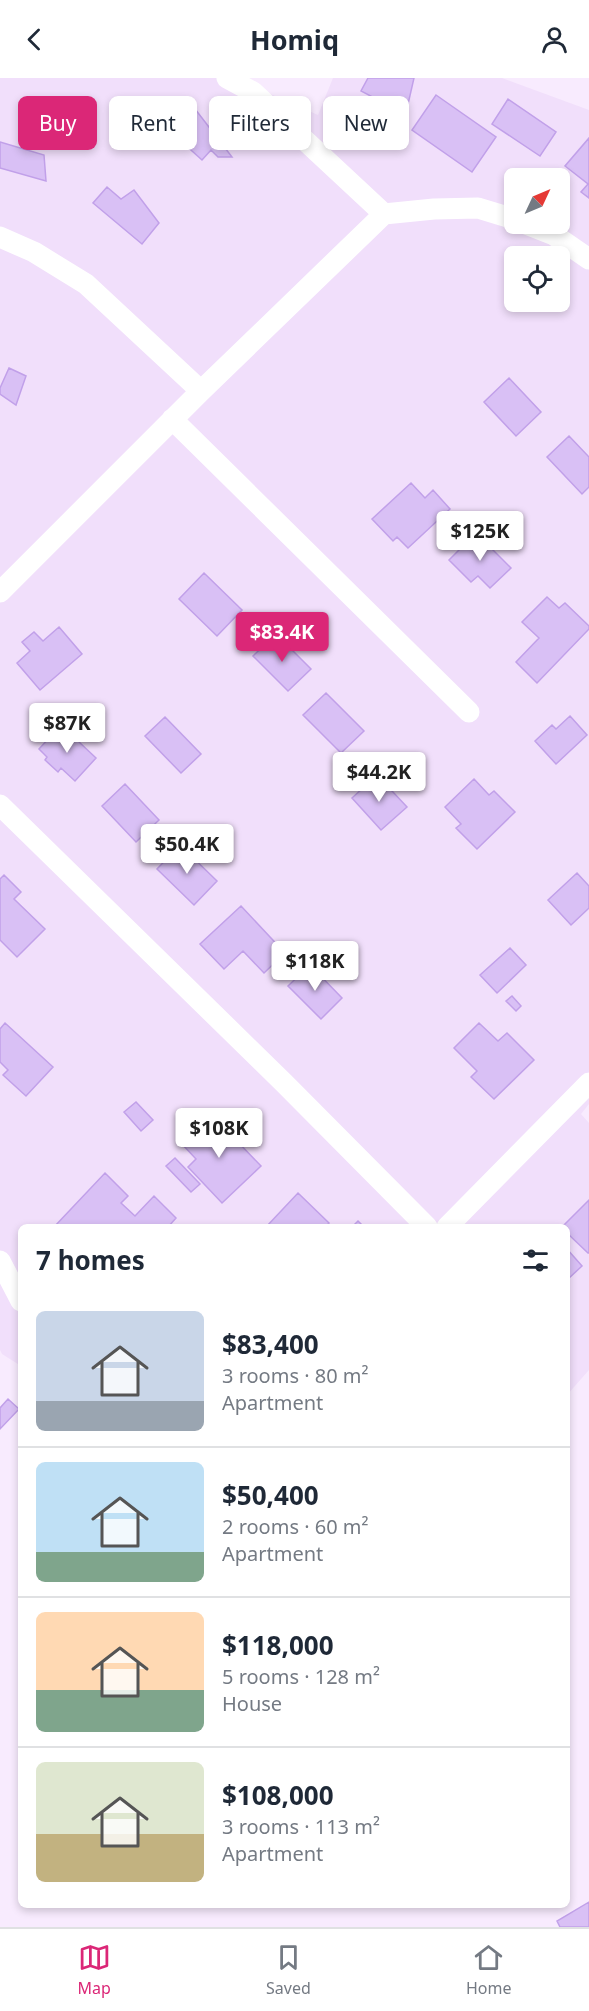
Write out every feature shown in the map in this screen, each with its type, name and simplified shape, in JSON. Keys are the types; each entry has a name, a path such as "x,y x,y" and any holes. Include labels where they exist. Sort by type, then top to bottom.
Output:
{"street":[{"path":"227,78 253,92 384,214"},
{"path":"0,592 172,419 384,214 434,209 478,208 504,216"},
{"path":"551,234 589,259"},
{"path":"0,237 34,252 86,284 201,391"},
{"path":"172,419 470,712"},
{"path":"0,805 425,1224"},
{"path":"450,1224 589,1083"},
{"path":"0,1261 18,1295"}],"shaded area":[{"path":"0,78 234,78 275,96 209,96 209,150 311,150 311,112 318,115 323,103 323,150 409,150 409,96 326,96 333,78 502,78 589,110 589,1104 581,1114 589,1123 589,1370 570,1392 570,1224 18,1224 18,1364 2,1354 0,1350"}],"building":[{"path":"368,78 414,78 409,100 409,96 371,96 361,91"},
{"path":"436,95 496,137 472,172 412,130"},
{"path":"508,99 556,132 540,156 492,124"},
{"path":"197,112 209,127 209,150 211,150 202,160 191,150 197,150"},
{"path":"589,138 589,198 581,192 588,184 565,166"},
{"path":"0,142 18,147 18,150 44,155 46,181 0,168"},
{"path":"211,150 227,150 232,157 218,157"},
{"path":"107,187 121,199 134,190 159,223 142,244 93,203"},
{"path":"9,368 26,376 16,405 0,394 0,388"},
{"path":"509,378 541,412 516,436 484,402"},
{"path":"569,436 589,457 589,487 582,494 547,457"},
{"path":"411,483 425,498 433,490 450,509 408,548 397,537 393,541 372,519"},
{"path":"476,533 511,568 490,588 478,576 471,582 449,560"},
{"path":"204,573 242,610 217,636 179,599"},
{"path":"547,597 559,608 565,603 589,626 589,629 537,683 516,662 539,638 522,622"},
{"path":"59,627 82,654 40,690 17,663 30,651 22,642 34,632 43,641"},
{"path":"276,634 311,669 288,691 253,656"},
{"path":"326,693 364,731 341,753 303,715"},
{"path":"570,716 587,735 556,764 535,741 552,725 556,729"},
{"path":"165,717 201,754 181,773 145,736"},
{"path":"61,725 96,758 75,781 61,768 58,772 45,760 47,757 39,749"},
{"path":"377,775 407,807 381,830 352,798"},
{"path":"474,779 489,795 494,791 515,812 477,849 456,828 461,824 445,807"},
{"path":"125,784 159,820 136,842 102,806"},
{"path":"180,845 217,881 194,905 157,869"},
{"path":"577,873 589,886 589,908 571,925 548,900"},
{"path":"4,875 21,892 14,899 45,929 17,957 0,940 0,879"},
{"path":"241,906 285,953 264,973 243,951 224,969 200,944"},
{"path":"510,948 526,965 497,993 480,975"},
{"path":"310,965 342,998 321,1019 288,986"},
{"path":"512,996 521,1006 516,1011 506,1001"},
{"path":"5,1023 53,1067 26,1096 3,1075 8,1070 0,1062 0,1029"},
{"path":"479,1023 498,1041 507,1033 534,1060 494,1099 471,1077 477,1071 454,1048"},
{"path":"136,1102 153,1120 141,1131 124,1112"},
{"path":"211,1114 261,1166 222,1203 188,1167 196,1159 181,1143"},
{"path":"175,1158 200,1184 191,1192 166,1166"},
{"path":"105,1173 128,1196 121,1203 135,1216 154,1196 176,1218 171,1224 57,1224"},
{"path":"298,1193 329,1223 328,1224 269,1224"},
{"path":"589,1200 589,1253 570,1236 570,1224 565,1224"},
{"path":"570,1252 582,1266 570,1277"},
{"path":"8,1399 18,1410 0,1429 0,1408"},
{"path":"589,1902 589,1927 560,1927 557,1921"}]}
